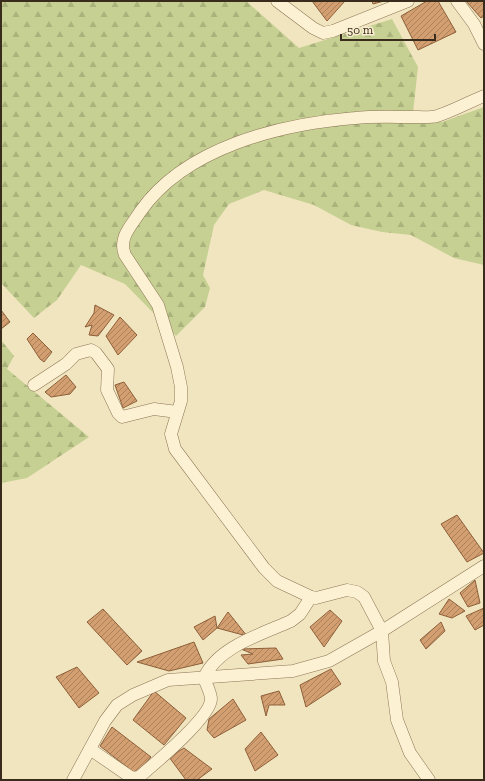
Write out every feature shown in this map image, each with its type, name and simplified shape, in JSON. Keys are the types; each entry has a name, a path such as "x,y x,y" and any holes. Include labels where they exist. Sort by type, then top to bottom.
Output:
{"street":[{"path":"277,1 313,28 323,33 333,31 408,1"},
{"path":"456,1 474,24 484,44"},
{"path":"429,780 410,753 397,720 392,682 384,661 382,631 364,597 357,592 347,590 316,598 277,581 264,568 175,449 171,434 180,401 181,387 166,327 158,304 122,248 126,233 154,196 186,167 224,149 279,129 355,118 436,116 484,96"},
{"path":"34,385 66,364 76,354 90,350 96,353 108,368 107,390 122,418 154,409 177,412"},
{"path":"73,780 105,721 117,704 133,695 168,680 293,671 329,661 382,631 484,566"},
{"path":"204,678 219,656 232,648 291,621 300,614 311,597"},
{"path":"90,749 132,778 139,777 183,738 208,708 211,698 204,678"}],"green space":[{"path":"1,1 246,1 299,48 392,19 418,67 412,122 442,122 484,107 484,265 454,258 411,235 382,232 351,225 314,205 264,190 229,204 214,225 203,275 210,288 205,307 176,336 125,284 81,265 57,300 34,318 1,283"},
{"path":"1,340 14,356 7,369 89,437 27,478 1,483"}],"building":[{"path":"312,1 345,1 327,21"},
{"path":"372,1 384,1 373,4"},
{"path":"427,1 438,1 456,32 418,50 401,16"},
{"path":"466,1 484,1 484,16 481,18"},
{"path":"95,305 114,315 98,336 89,335 92,325 85,327 94,313"},
{"path":"1,310 10,322 1,329"},
{"path":"120,317 137,335 118,355 106,336"},
{"path":"33,333 52,352 44,362 40,359 27,339"},
{"path":"66,375 76,387 70,394 51,397 45,392"},
{"path":"124,382 137,401 123,408 115,385"},
{"path":"457,515 484,553 467,562 441,524"},
{"path":"475,580 480,603 468,607 460,593"},
{"path":"449,599 465,611 452,618 439,614"},
{"path":"484,608 484,625 475,630 466,616"},
{"path":"103,609 142,651 127,665 87,622"},
{"path":"330,610 342,621 324,647 310,627"},
{"path":"228,612 247,636 217,628"},
{"path":"215,616 217,628 203,640 194,627"},
{"path":"441,622 445,631 426,649 420,640"},
{"path":"194,642 203,663 169,671 137,662"},
{"path":"276,648 283,659 248,664 241,655 253,654 241,649"},
{"path":"77,667 99,693 79,708 56,677"},
{"path":"331,669 341,684 306,707 300,685"},
{"path":"154,691 186,718 164,745 133,720"},
{"path":"279,691 285,705 269,705 266,716 261,696"},
{"path":"233,699 246,720 214,738 207,730 209,719"},
{"path":"112,727 151,757 136,774 100,746"},
{"path":"261,732 278,755 255,771 245,749"},
{"path":"184,748 212,769 197,780 186,780 169,757"}]}
